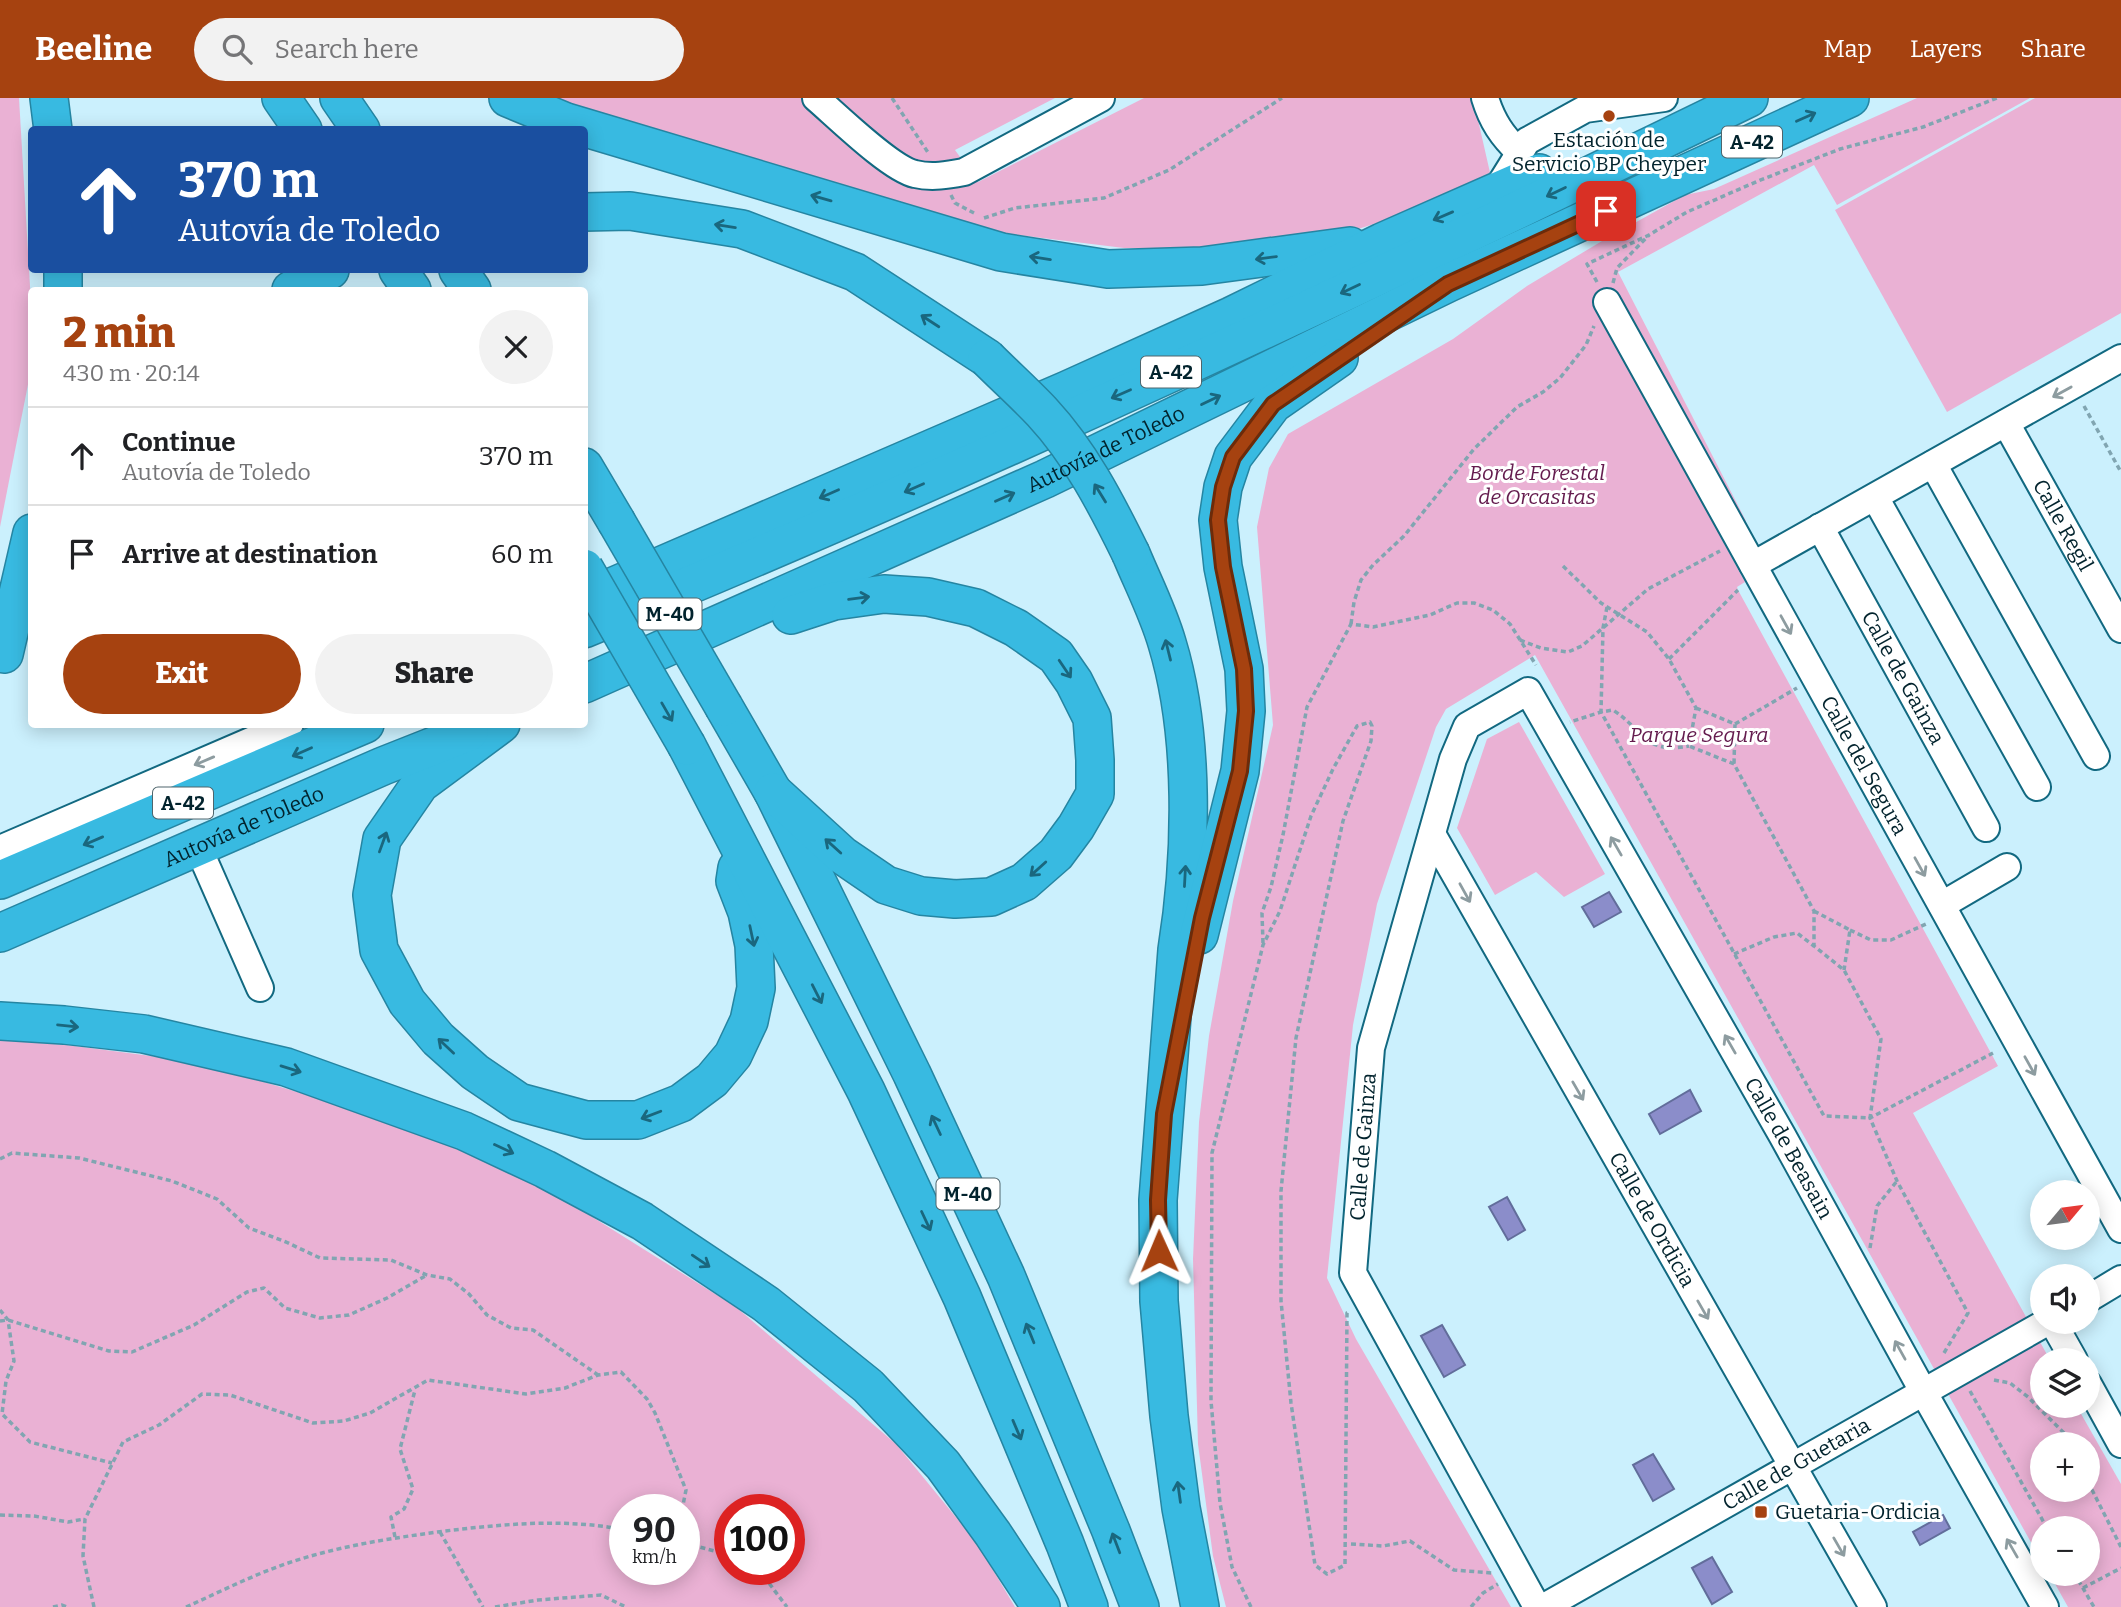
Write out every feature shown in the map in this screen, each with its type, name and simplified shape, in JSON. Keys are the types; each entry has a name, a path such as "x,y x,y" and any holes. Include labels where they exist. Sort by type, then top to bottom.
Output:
{"highway":[{"path":"49,98 52,126"},
{"path":"281,98 300,126"},
{"path":"339,98 358,126"},
{"path":"508,98 579,126"},
{"path":"588,597 1079,385 1231,316 1382,242 1706,98"},
{"name":"Autovía de Toledo","path":"588,627 774,551 1216,351 1506,216 1749,98"},
{"name":"Autovía de Toledo","path":"588,682 1045,479 1448,284 1850,98"},
{"path":"588,129 1001,252 1108,269 1202,266 1382,242"},
{"path":"588,212 630,211 742,229 855,272 987,358 1043,413 1071,448 1104,498 1131,554 1167,642 1178,694 1188,800 1183,915 1177,950 1158,1200 1159,1301 1170,1429 1181,1508 1200,1607"},
{"path":"297,287 324,273"},
{"path":"1164,1114 1202,918 1240,771 1244,735 1244,669 1223,567 1218,520 1226,477 1233,457 1273,404 1448,284"},
{"name":"M-40","path":"588,474 773,792 912,1074 1006,1276 1140,1607"},
{"path":"2,659 28,550"},
{"name":"M-40","path":"588,575 687,746 741,846 866,1091 939,1249 1065,1544 1089,1607"},
{"path":"588,683 834,601 895,595 928,597 976,608 1016,628 1056,656 1074,682 1092,718 1095,794 1076,827 1056,853 1024,882 991,897 956,899 920,896 886,885 842,855 773,792"},
{"path":"2,659 28,607"},
{"name":"A-42","path":"0,880 356,728"},
{"name":"Autovía de Toledo","path":"0,933 383,766 478,728"},
{"path":"496,728 420,784 382,839 372,895 379,950 407,1002 438,1039 475,1072 519,1102 586,1120 638,1120 681,1103 712,1080 733,1055 749,1021 755,997 754,944 736,881 741,846"},
{"path":"0,1021 144,1034 286,1067 464,1131 545,1169 642,1222 766,1304 868,1386 943,1465 1041,1607"}],"street":[{"path":"816,98 886,158 913,174 940,176 964,172 1101,98"},
{"path":"1485,98 1491,118 1502,136 1520,153"},
{"path":"1494,194 1527,141 1573,106 1586,109 1648,99"},
{"name":"Calle del Segura","path":"1601,310 1753,565 2121,1229"},
{"path":"1753,565 2121,358"},
{"name":"Calle Regil","path":"2006,423 2121,629"},
{"path":"1933,464 2096,757"},
{"path":"1875,497 2037,787"},
{"name":"Calle de Gainza","path":"1820,527 1986,828"},
{"name":"Calle de Gainza","path":"1528,691 1467,726 1453,759 1371,1048 1353,1273 1537,1607"},
{"name":"Calle de Beasain","path":"1528,691 1782,1135 2045,1607"},
{"path":"0,849 281,728"},
{"name":"Calle de Ordicia","path":"1432,834 1873,1607"},
{"path":"198,847 260,988"},
{"path":"1944,909 2007,867"},
{"path":"2100,1292 2121,1279"},
{"name":"Calle de Guetaria","path":"1545,1607 1924,1392 1949,1360 2030,1329"},
{"path":"2100,1406 2121,1444"}],"path":[{"path":"892,98 925,148 956,203 984,218 1015,208 1104,198 1169,170 1282,98"},
{"path":"1601,310 1587,264 1649,235 1687,212 1758,181 1840,149 1923,127 1997,98"},
{"path":"1263,945 1262,913 1283,835 1307,707 1351,624 1361,580 1404,536 1474,449 1517,407 1560,378 1586,345 1618,268 1649,235"},
{"path":"2072,386 2121,472"},
{"path":"1520,640 1541,648 1567,652 1582,646 1648,589 1720,550"},
{"path":"1563,566 1607,607 1647,632 1669,659 1696,708 1735,724"},
{"path":"1669,659 1738,590"},
{"path":"1351,624 1373,627 1430,615 1457,603 1474,603 1493,610 1510,624 1536,665"},
{"path":"1607,607 1603,628 1601,712 1824,1116 1870,1118 1993,1053"},
{"path":"1735,724 1815,678"},
{"path":"1689,746 1696,708"},
{"path":"1568,723 1613,710 1652,745 1671,749 1689,746 1734,764"},
{"path":"1251,1607 1232,1567 1220,1503 1211,1401 1212,1153 1263,945 1280,911 1311,816 1333,769 1357,726 1370,722 1371,741 1343,821 1296,1038 1281,1191 1282,1301 1291,1403 1315,1565 1327,1574 1345,1565 1347,1313 1368,1300"},
{"path":"1735,724 1734,764 1814,911 1814,946"},
{"path":"1814,911 1871,940 1891,940 1908,934 1944,909"},
{"path":"1844,970 1850,930"},
{"path":"1734,954 1774,937 1797,933 1844,970 1881,1039 1870,1118 1897,1181 1968,1313 1949,1360 2040,1516"},
{"path":"0,1159 12,1153 79,1158 172,1181 217,1199 249,1228 320,1258 391,1260 427,1275 450,1279 469,1294 487,1315 511,1328 533,1330 598,1375"},
{"path":"1870,1251 1877,1206 1897,1181"},
{"path":"0,1321 8,1320 109,1351 132,1352 194,1325 247,1292 264,1288 285,1308 320,1318 349,1315 387,1298 427,1275"},
{"path":"0,1310 8,1320 14,1361 6,1381 2,1414 30,1442 112,1463"},
{"path":"94,1607 83,1556 85,1519 122,1442 159,1425 202,1394 230,1395 313,1423 344,1421 370,1413 428,1380 526,1394 565,1388 598,1375 621,1372 647,1399 686,1490 685,1494"},
{"path":"1992,1379 2010,1383 2063,1432"},
{"path":"395,1537 391,1517 404,1509 414,1489 400,1449 415,1388"},
{"path":"2098,1502 2121,1547"},
{"path":"0,1515 34,1516 68,1522 85,1519"},
{"path":"186,1607 270,1570 340,1548 395,1537 517,1524 609,1528"},
{"path":"440,1532 483,1607"},
{"path":"1351,1544 1383,1546 1410,1541 1454,1570 1519,1574"},
{"path":"2094,1607 2083,1588 2121,1568"},
{"path":"1472,1607 1483,1593 1519,1574"},
{"path":"770,1585 787,1607"},
{"path":"495,1607 538,1600 601,1595 626,1607"},
{"path":"53,1607 67,1607"}],"green space":[{"path":"0,98 19,98 30,287 28,384 0,527"},
{"path":"532,98 1055,98 955,150 978,182 1144,98 1473,98 1491,177 1421,209 1358,229 1280,244 1204,249 1124,248 1009,234"},
{"name":"Borde Forestal de Orcasitas","path":"1917,98 2030,98 1837,205 1814,165 1618,272 1746,521 1720,536 1745,582 1737,587 1738,590 1998,1066 1913,1113 2030,1324 2030,1334 2036,1334 2043,1348 2030,1348 2030,1418 2083,1418 2091,1432 2030,1432 2030,1502 2100,1502 2100,1447 2121,1484 2121,1607 2068,1607 2056,1586 2100,1586 2100,1516 2030,1516 2030,1541 1535,655 1446,709 1436,727 1377,904 1353,1025 1327,1278 1356,1339 1511,1607 1226,1607 1213,1556 1198,1444 1193,1259 1199,1122 1209,1036 1233,901 1273,725 1257,527 1269,468 1288,434 1453,339 1527,286 1685,195 1714,189"},
{"path":"2035,98 2121,98 2121,313 1947,412 1835,210"},
{"path":"1519,722 1605,874 1564,897 1536,872 1495,895 1457,828 1487,739"},
{"path":"0,1040 67,1045 197,1062 314,1097 457,1149 562,1198 736,1307 896,1444 977,1543 1015,1607 0,1607"}],"water":[{"path":"1609,892 1621,912 1594,927 1582,907"},
{"path":"1690,1090 1701,1111 1660,1134 1649,1114"},
{"path":"1507,1197 1525,1230 1508,1240 1489,1207"},
{"path":"1442,1325 1465,1365 1444,1377 1421,1336"},
{"path":"1653,1454 1674,1489 1653,1501 1633,1465"},
{"path":"1943,1515 1950,1528 1920,1545 1913,1532"},
{"path":"1712,1557 1732,1592 1712,1604 1692,1568"}],"place":[{"name":"Estación de Servicio BP Cheyper","path":"1609,116"},
{"name":"Guetaria-Ordicia","path":"1761,1512"}],"route":[{"path":"1159,1251 1158,1200 1164,1114 1202,918 1240,771 1246,711 1244,669 1223,567 1218,520 1223,487 1233,457 1273,404 1448,284 1606,211"}],"park label":[{"name":"Parque Segura","path":"1699,735"}]}
